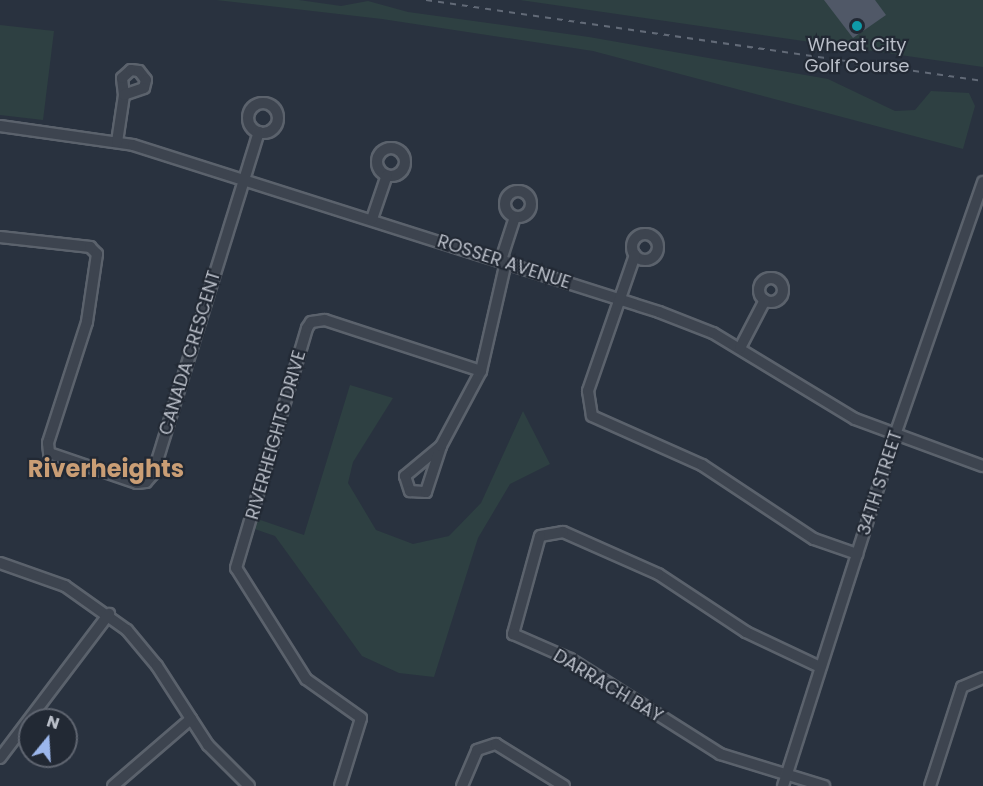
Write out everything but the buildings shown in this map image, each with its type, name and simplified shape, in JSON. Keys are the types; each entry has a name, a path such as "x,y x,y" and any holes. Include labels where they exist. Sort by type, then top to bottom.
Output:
{"street":[{"path":"117,142 124,95"},
{"name":"ROSSER AVENUE","path":"0,126 117,142 244,177 689,322 740,348 855,418 895,435 983,466"},
{"path":"244,177 259,132"},
{"path":"372,219 387,176"},
{"name":"CANADA CRESCENT","path":"0,237 90,247 97,254 87,322 48,443 50,453 137,483 146,482 153,474 244,177"},
{"name":"34TH STREET","path":"783,786 895,435 983,182"},
{"path":"441,446 481,371 515,218"},
{"path":"635,255 588,391 592,416 702,465 814,539 857,554"},
{"path":"740,348 765,300"},
{"name":"RIVERHEIGHTS DRIVE","path":"340,786 361,718 306,680 236,568 307,328 311,322 325,320 481,371"},
{"name":"DARRACH BAY","path":"787,774 720,754 570,659 513,634 540,536 563,532 658,574 746,632 820,667"},
{"path":"0,563 65,586 109,614 140,644 223,763 249,786"},
{"path":"0,758 109,614"},
{"path":"930,786 962,687 983,678"},
{"path":"113,786 191,719"},
{"path":"462,786 477,750 496,744 564,786"},
{"path":"787,774 824,786"}],"shaded area":[{"path":"216,0 299,0 341,6 368,1 408,12 589,37 828,79 895,111 915,110 931,91 969,93 975,106 963,149 593,51 382,19"},
{"name":"Wheat City Golf Course","path":"520,0 983,0 983,67"},
{"path":"0,25 54,31 43,120 0,115"},
{"path":"350,385 393,398 353,462 348,483 376,530 413,544 449,536 481,503 523,411 550,464 510,484 478,538 434,677 399,673 362,656 275,536 249,527 252,517 304,535"}],"railway":[{"path":"426,0 983,81"}],"place":[{"name":"Wheat City Golf Course","path":"857,26"}],"district":[{"name":"Riverheights","path":"106,469"}]}
